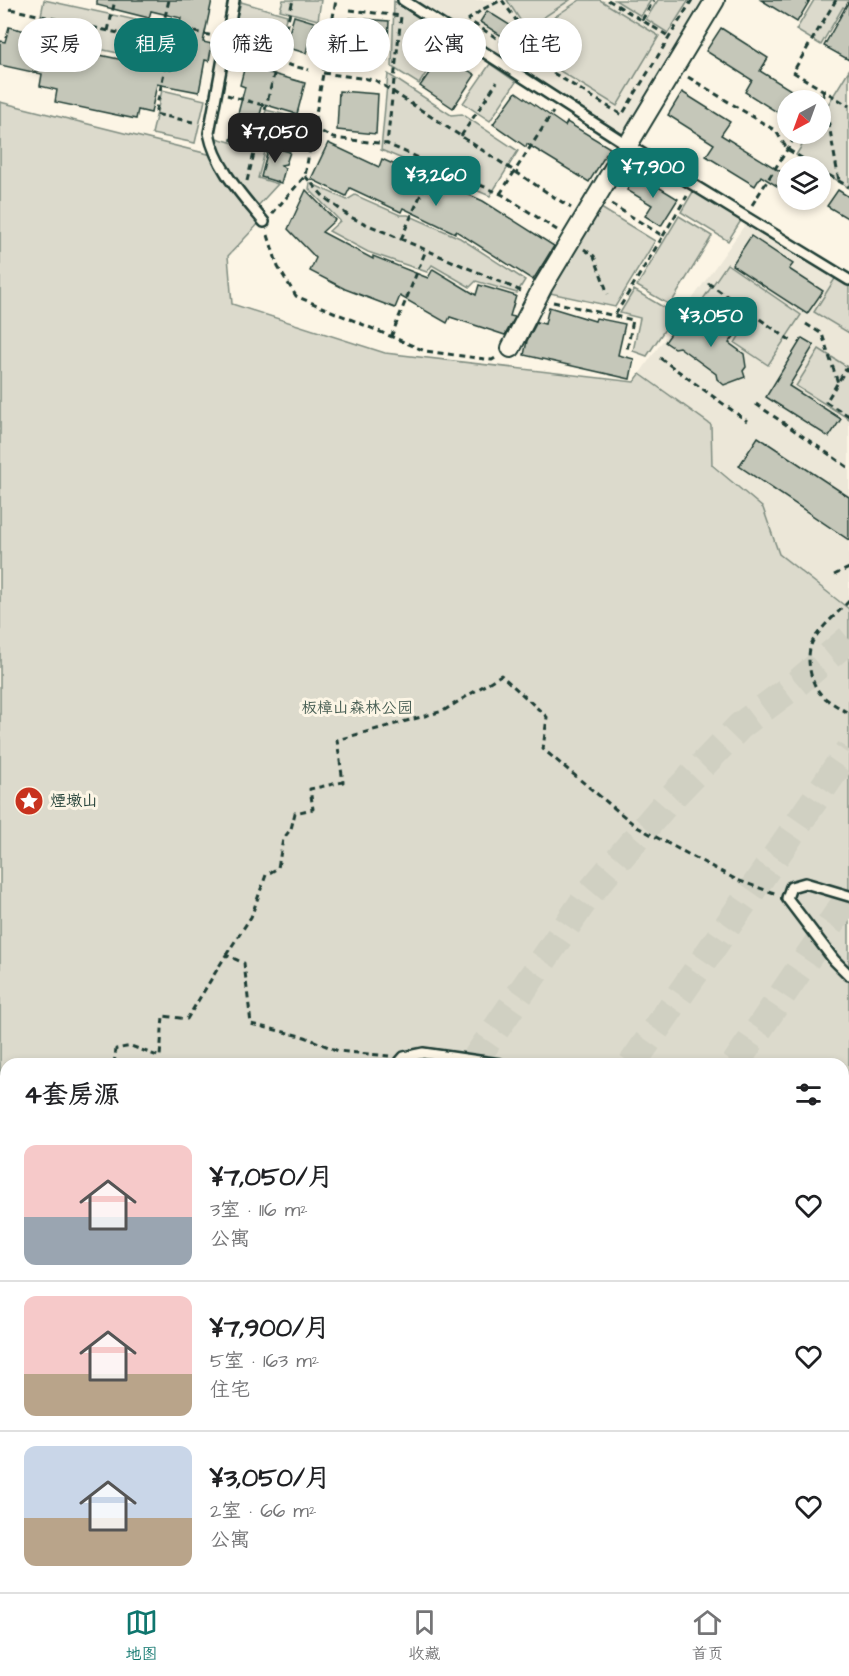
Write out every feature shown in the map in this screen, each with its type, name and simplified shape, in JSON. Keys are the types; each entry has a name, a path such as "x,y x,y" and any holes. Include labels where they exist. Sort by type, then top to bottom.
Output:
{"street":[{"path":"511,348 571,240 715,0"}],"lane":[{"path":"231,18 234,0"},
{"path":"403,0 628,145 849,280"},
{"path":"221,72 209,134 212,149 235,187 264,222"},
{"path":"849,897 805,883 791,887 787,898 834,960 849,975"},
{"path":"407,1058 423,1053 458,1058"}],"path":[{"path":"108,31 115,0"},
{"path":"165,18 169,0"},
{"path":"288,18 293,0"},
{"path":"336,0 305,176 264,222 278,267 296,296 424,351 492,360 511,348"},
{"path":"493,0 495,4"},
{"path":"498,39 468,20 483,9 502,0 515,18"},
{"path":"608,0 669,37"},
{"path":"642,21 654,0"},
{"path":"552,72 622,115 692,0"},
{"path":"821,90 793,72 836,0"},
{"path":"10,9 114,32"},
{"path":"350,10 401,16 387,144"},
{"path":"674,68 776,131 787,149 799,156"},
{"path":"164,72 155,114 193,122"},
{"path":"243,197 274,72"},
{"path":"323,74 375,80 585,217"},
{"path":"461,136 496,82"},
{"path":"217,92 266,106"},
{"path":"831,96 849,106"},
{"path":"500,194 560,102"},
{"path":"261,126 292,133"},
{"path":"314,127 333,138 387,144 500,194 594,256 608,294"},
{"path":"831,136 839,181"},
{"path":"745,216 790,144"},
{"path":"401,238 434,165"},
{"path":"305,176 324,197 350,217 537,298 633,320 627,350"},
{"path":"831,176 849,188"},
{"path":"615,315 693,185"},
{"path":"597,196 663,236"},
{"path":"391,337 426,249"},
{"path":"708,283 794,343"},
{"path":"806,324 822,334 838,383"},
{"path":"660,358 747,421"},
{"path":"849,371 846,369 826,402 849,416"},
{"path":"756,404 849,468"},
{"path":"834,574 849,568"},
{"path":"849,601 815,638 811,645 810,655 812,677 819,691 849,714"},
{"path":"115,1058 116,1049 131,1046 160,1057 163,1016 187,1019 251,917 266,875 278,868 283,839 291,829 295,813 313,809 310,789 342,782 337,740 442,711 501,675 547,717 543,749 637,827 737,880 787,898"},
{"path":"226,955 244,963 251,1024 305,1037 338,1051 387,1058"}],"shaded area":[{"path":"404,0 714,0 628,144 516,72 582,72 582,18 498,18 498,60 486,53 486,18 432,18"},
{"path":"749,219 849,280 849,608 779,554 763,508 713,464 711,425 640,373"}],"green space":[{"path":"44,0 127,18 114,18 114,52 102,50 102,18 40,18"},
{"path":"283,0 321,0 318,18 280,10"},
{"path":"507,0 570,0 543,18 519,18"},
{"path":"580,0 600,0 659,36 617,106 562,72 582,72 582,18 553,18"},
{"path":"615,0 651,0 641,16"},
{"path":"658,0 689,0 668,33 646,19"},
{"path":"814,0 849,0 849,10 843,7 821,45 796,30"},
{"path":"394,1 420,18 402,18 402,72 427,72 419,84 392,67"},
{"path":"241,2 287,15 286,18 237,18"},
{"path":"490,64 498,72 516,82 490,121 463,103"},
{"path":"849,70 849,188 831,176 831,156 796,155 803,144 831,144 831,100"},
{"path":"388,74 451,115 462,114 518,151 490,196 381,150"},
{"path":"162,90 205,100 195,143 152,134"},
{"name":"板樟山森林公园","path":"0,102 216,156 262,220 228,256 232,304 385,353 634,382 640,374 711,425 712,465 763,508 779,554 849,609 849,1058 0,1058"},
{"path":"266,110 302,119 295,148 259,139"},
{"path":"213,137 265,152 258,178 278,184 256,208 223,166 214,146"},
{"path":"310,183 347,200 355,195 460,238 525,280 517,293 476,281 470,287 432,265 427,272 368,252 329,231 340,221 309,189"},
{"path":"694,190 742,219 728,241 681,212"},
{"path":"601,208 655,241 615,307 550,293"},
{"path":"679,216 712,236 670,305 637,286"},
{"path":"727,264 801,315 768,365 735,343 741,333 699,305"},
{"path":"836,277 849,285 849,333 814,312"},
{"path":"634,290 675,314 647,356 633,351 640,318 620,313"},
{"path":"819,349 849,368 849,419 796,386"}],"building":[{"path":"97,0 212,0 203,42 210,44 210,55 209,61 205,60 199,92 157,84 151,113 138,110 136,119 55,102 57,90 40,86 42,74 33,72 102,72 102,56 114,58 114,72 198,72 198,18 181,18 151,11 149,18 97,5"},
{"path":"761,0 810,0 797,22"},
{"path":"849,1 849,60 824,46"},
{"path":"487,11 498,18 498,34 486,26 486,18 483,18"},
{"path":"294,16 306,20 306,53 294,50"},
{"path":"9,27 18,29 18,69 0,65 0,41 5,42"},
{"path":"721,28 768,58 760,71 791,90 777,90 777,112 745,92 752,80 706,51"},
{"path":"243,72 266,72 305,83 297,114 263,104 251,146 231,140 245,87 240,85"},
{"path":"430,72 471,72 475,75 453,108 420,86"},
{"path":"339,91 378,94 376,134 337,130"},
{"path":"516,92 565,126 567,122 610,148 589,182 527,144 526,147 493,124"},
{"path":"682,92 730,122 721,135 777,169 777,186 761,176 755,186 706,156 714,144 668,115"},
{"path":"328,143 379,167 382,159 435,183 436,180 483,201 554,246 533,280 456,231 455,233 403,208 401,212 350,188 346,196 311,179"},
{"path":"269,146 290,152 286,164 281,165 285,169 281,183 261,177"},
{"path":"637,174 678,199 661,226 645,216 652,205 627,190"},
{"path":"306,190 335,220 322,232 373,259 373,256 428,278 433,269 476,295 479,285 516,296 510,316 515,317 505,335 450,317 447,323 400,296 395,308 345,289 310,271 316,258 288,229"},
{"path":"838,190 849,197 849,219 831,208 831,200"},
{"path":"751,236 793,264 789,269 823,291 807,314 732,265"},
{"path":"549,307 595,321 596,318 625,324 618,355 634,359 630,379 524,355 527,341 537,322 545,324"},
{"path":"707,314 736,334 729,343 744,354 745,377 724,385 717,379 716,374 679,347 674,348 665,342 680,321 690,328 697,318 702,322"},
{"path":"802,338 814,345 789,386 841,419 829,437 766,397"},
{"path":"758,437 849,497 849,540 739,466"}],"tunnel":[{"path":"476,1058 588,895 667,802 740,726 796,684 849,639"},
{"path":"636,1058 849,750"},
{"path":"739,1058 849,897"}],"place":[{"name":"煙墩山","path":"29,801"}]}
